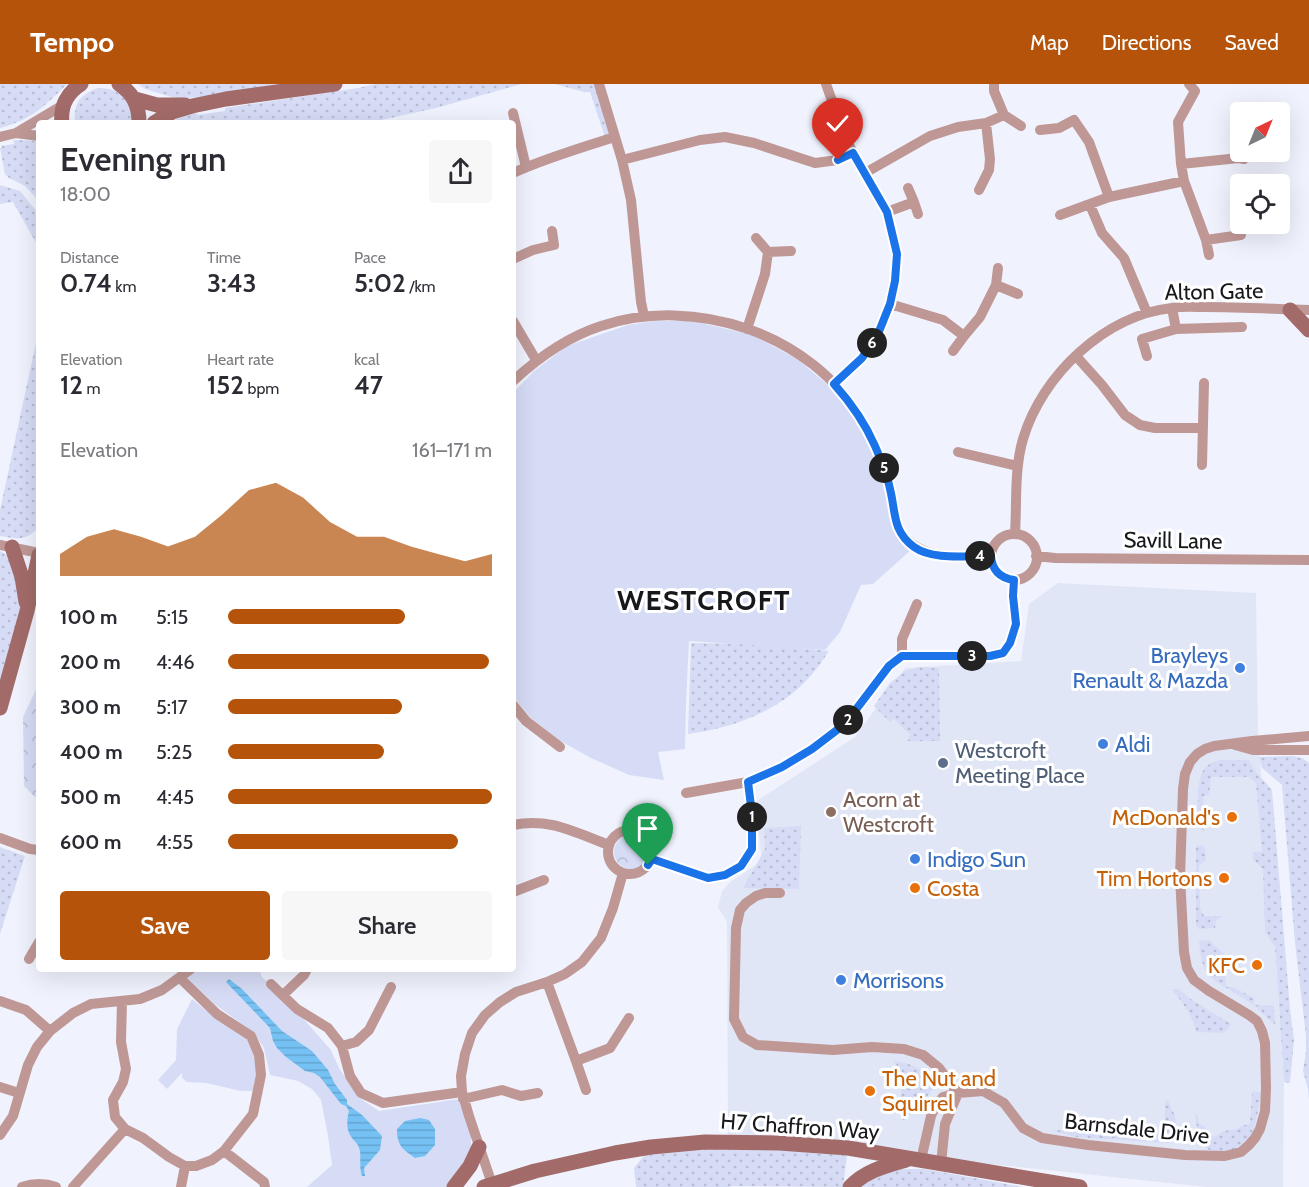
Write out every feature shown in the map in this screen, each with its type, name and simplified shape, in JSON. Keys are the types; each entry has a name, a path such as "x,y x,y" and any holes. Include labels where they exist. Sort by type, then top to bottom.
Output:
{"street":[{"path":"62,120 63,105 68,96 81,84"},
{"path":"119,84 127,89 135,99 139,110 139,120"},
{"path":"159,120 172,112 226,99 335,84"},
{"path":"599,84 622,160 631,200 640,302 644,316"},
{"path":"826,84 845,137 887,212 897,254 890,304 878,334 862,358 834,384"},
{"path":"994,84 994,91 1004,115 1021,126"},
{"path":"1189,84 1195,91 1178,122 1181,164 1184,181 1206,240 1209,255"},
{"path":"135,99 157,105 192,106"},
{"path":"9,135 63,105"},
{"path":"513,113 515,120"},
{"path":"865,174 930,136 958,127 986,123 1004,115"},
{"path":"1040,130 1059,128 1074,120 1089,142 1109,197"},
{"path":"980,190 989,170 990,159 986,123"},
{"path":"516,125 526,167"},
{"path":"9,135 36,136"},
{"path":"516,172 575,149 615,137"},
{"path":"622,160 700,140 725,137 754,143 815,164 838,160 853,153"},
{"path":"1181,164 1230,159"},
{"path":"1060,215 1109,197 1184,181"},
{"path":"908,188 918,214"},
{"path":"887,212 914,202"},
{"path":"1090,205 1102,233 1124,258 1147,313"},
{"path":"516,258 533,250 555,251 552,231"},
{"path":"1206,240 1241,235"},
{"path":"747,329 765,274 768,252 756,238"},
{"path":"768,252 791,251"},
{"path":"953,351 980,317 996,285 998,268"},
{"path":"996,285 1018,294"},
{"path":"890,304 943,320 964,336"},
{"path":"1172,308 1176,329"},
{"name":"Alton Gate","path":"1015,534 1017,466 1023,439 1038,404 1060,374 1099,335 1123,322 1147,313 1172,308 1309,310"},
{"path":"1290,310 1309,330"},
{"path":"516,378 536,360 575,336 601,326 644,316 687,315 717,320 747,329 789,347 815,365 845,397 873,442 890,489 896,525 902,536 915,547 930,554 991,556"},
{"path":"516,326 536,360"},
{"path":"1147,356 1142,339 1176,329 1242,327"},
{"path":"1076,356 1125,416 1140,425 1155,428 1202,428"},
{"path":"1202,465 1204,383"},
{"path":"958,452 971,449 1017,466"},
{"path":"1015,534 1027,539 1035,549 1036,562 1030,573 1014,580 1000,576 992,564 991,556 996,543 1001,538 1015,534"},
{"path":"6,546 36,553"},
{"path":"6,546 22,577 27,611"},
{"name":"Savill Lane","path":"1036,556 1309,560"},
{"path":"0,708 27,611 36,568"},
{"path":"686,793 748,782 782,767 812,749 851,716 889,666 902,656 990,656 1003,653 1010,643 1016,624 1014,580"},
{"path":"902,656 902,639 917,604"},
{"path":"516,709 526,721 560,747"},
{"name":"Barnsdale Drive","path":"958,1093 983,1091 1005,1103 1023,1128 1042,1138 1185,1155 1225,1156 1241,1152 1249,1145 1260,1129 1265,1111 1265,1043 1257,1021 1194,980 1187,968 1182,932 1180,877 1185,774 1190,762 1197,754 1214,746 1309,736"},
{"name":"Barnsdale Drive","path":"1232,744 1252,750 1309,750"},
{"path":"652,859 708,878 725,875 741,866 752,849 752,814 748,782"},
{"path":"516,824 526,822 567,828 609,845"},
{"path":"622,831 640,832 650,840 652,859 643,870 637,873 622,873 610,862 609,845 612,839 622,831"},
{"path":"0,838 36,850"},
{"path":"488,1185 463,1096 461,1076 472,1033 484,1015 500,1002 516,992 565,974 582,962 601,938 613,908 622,873"},
{"path":"516,891 544,880"},
{"path":"780,893 765,893 756,896 740,910 736,928 734,1019 743,1037 758,1045 822,1050 872,1047 904,1049 923,1055 939,1068 958,1093"},
{"path":"29,959 36,947"},
{"path":"0,1135 13,1116 37,1047 50,1030 73,1013 91,1004 140,999 162,990 187,972"},
{"path":"283,995 306,972"},
{"path":"122,1000 121,1042 126,1069 123,1082 114,1100 115,1116 125,1129 185,1166 196,1166 212,1160 224,1151 253,1114 261,1075 260,1055 251,1036 217,1014 180,978"},
{"path":"547,982 586,1090"},
{"path":"271,984 297,1009 328,1028 342,1046 351,1076 361,1093 383,1103 502,1090 521,1096 538,1093"},
{"path":"342,1046 356,1042 369,1030 391,987"},
{"path":"0,1001 26,1010 50,1030"},
{"path":"576,1060 610,1048 629,1018"},
{"path":"0,1087 20,1093"},
{"path":"850,1187 857,1179 874,1169 916,1160 930,1116 936,1105 943,1097 958,1093"},
{"path":"941,1164 945,1124 958,1093"},
{"path":"73,1187 125,1129"},
{"name":"H7 Chaffron Way","path":"488,1185 535,1171 615,1153 705,1142 779,1143 848,1148 1080,1187"},
{"path":"454,1187 470,1166 479,1147"},
{"path":"224,1151 264,1182 265,1187"},
{"path":"181,1187 185,1166"},
{"path":"22,1187 32,1184 49,1184 56,1187"}],"shaded area":[{"path":"1058,583 1256,593 1258,733 1284,1082 1283,1187 1206,1187 728,1136 727,922 718,907 722,891 730,882 762,861 755,802 855,737 905,668 1021,661 1029,604"}],"green space":[{"path":"0,84 67,84 37,111 20,121 0,128"},
{"path":"138,84 286,84 262,90 178,99 145,89"},
{"path":"375,84 522,84 436,108 382,120 174,120 196,112 197,115 225,111 225,108"},
{"path":"555,84 595,84 609,133 605,137 590,92"},
{"path":"98,88 119,93 128,102 131,120 75,120 77,105 87,93"},
{"path":"13,140 36,141 36,198 25,186 5,174 0,148 14,144"},
{"path":"0,185 20,191 36,210 36,243 13,202 0,204"},
{"path":"654,321 693,321 753,335 797,359 828,385 850,412 865,437 886,484 894,527 899,540 911,550 873,584 861,585 840,632 825,650 689,641 685,749 658,752 664,780 629,775 591,758 557,739 530,717 516,700 516,390 534,371 567,346 628,325"},
{"path":"36,343 36,531 21,538 0,536 0,510"},
{"path":"0,551 9,556 19,582 20,608 0,688"},
{"path":"691,643 762,644 829,651 806,681 781,702 736,723 688,734"},
{"path":"920,667 939,668 940,741 907,741 910,735 894,719 890,722 874,706 890,683 905,671"},
{"path":"36,689 36,798 24,786 23,717"},
{"path":"1259,757 1302,758 1309,763 1309,1101 1303,1071 1306,1036 1295,943 1282,785 1262,768"},
{"path":"1220,760 1249,760 1272,790 1294,1040 1290,1083 1284,1082 1275,947 1265,932 1263,869 1253,860 1253,852 1262,852 1256,783 1249,777 1211,777 1209,795 1203,796 1204,831 1197,827 1201,776 1205,768"},
{"path":"801,826 799,889 743,888 765,849 764,828"},
{"path":"631,835 643,840 648,852 643,864 631,869 619,864 614,852 619,840"},
{"path":"1196,846 1205,847 1206,860 1199,866 1200,909 1204,916 1223,916 1216,921 1215,928 1199,929 1196,926"},
{"path":"0,847 25,856 0,934"},
{"path":"1209,940 1224,954 1226,987 1233,987 1254,998 1254,1005 1274,1006 1275,1025 1258,1009 1212,979 1207,973 1203,965 1199,941"},
{"path":"182,972 260,972 262,977 284,997 331,1050 339,1068 358,1097 379,1111 459,1099 471,1135 471,1158 447,1187 307,1187 332,1165 321,1100 312,1089 298,1081 270,1075 264,1048 253,1032 213,1003"},
{"path":"1172,989 1179,989 1189,998 1231,1024 1229,1029 1223,1033 1196,1032 1190,1015"},
{"path":"192,999 247,1039 256,1061 253,1091 187,1082 182,1078 182,1073 167,1089 158,1080 176,1060 177,1029"},
{"path":"893,1061 915,1066 933,1080 932,1090 919,1107 903,1121 900,1108 902,1071"},
{"path":"1252,1091 1261,1093 1251,1135 1242,1145 1228,1152 1214,1152 1208,1149 1200,1137 1195,1116 1197,1114 1199,1124 1214,1137 1224,1131 1250,1124"},
{"path":"1167,1099 1177,1123 1177,1139 1169,1143 1075,1137 1051,1130 1165,1134"},
{"path":"651,1147 848,1148 843,1187 636,1187 634,1168"},
{"path":"894,1169 924,1169 1023,1187 858,1187 870,1178"}],"water":[{"path":"229,979 242,989 282,1031 312,1051 328,1070 347,1100 347,1104 362,1115 382,1136 380,1150 364,1168 365,1176 361,1173 359,1148 348,1129 349,1111 346,1106 341,1104 320,1077 305,1071 277,1048 270,1028 226,982"},
{"path":"420,1118 429,1120 435,1129 435,1145 425,1156 415,1158 401,1146 397,1129 405,1121"}],"place":[{"name":"Brayleys Renault & Mazda","path":"1240,668"},
{"name":"Aldi","path":"1103,744"},
{"name":"Westcroft Meeting Place","path":"943,763"},
{"name":"Acorn at Westcroft","path":"831,812"},
{"name":"McDonald's","path":"1232,817"},
{"name":"Indigo Sun","path":"915,859"},
{"name":"Tim Hortons","path":"1224,878"},
{"name":"Costa","path":"915,888"},
{"name":"KFC","path":"1257,965"},
{"name":"Morrisons","path":"841,980"},
{"name":"The Nut and Squirrel","path":"870,1091"}],"district":[{"name":"WESTCROFT","path":"704,600"}],"route":[{"path":"648,865 652,859 708,878 725,875 741,866 752,849 752,814 748,782 782,767 812,749 837,730 851,716 889,666 902,656 990,656 1003,653 1010,643 1016,624 1014,580 1000,576 992,564 991,556 930,554 915,547 902,536 896,525 890,489 873,442 860,418 834,384 862,358 878,334 890,304 897,254 887,212 853,153 838,160"}]}
